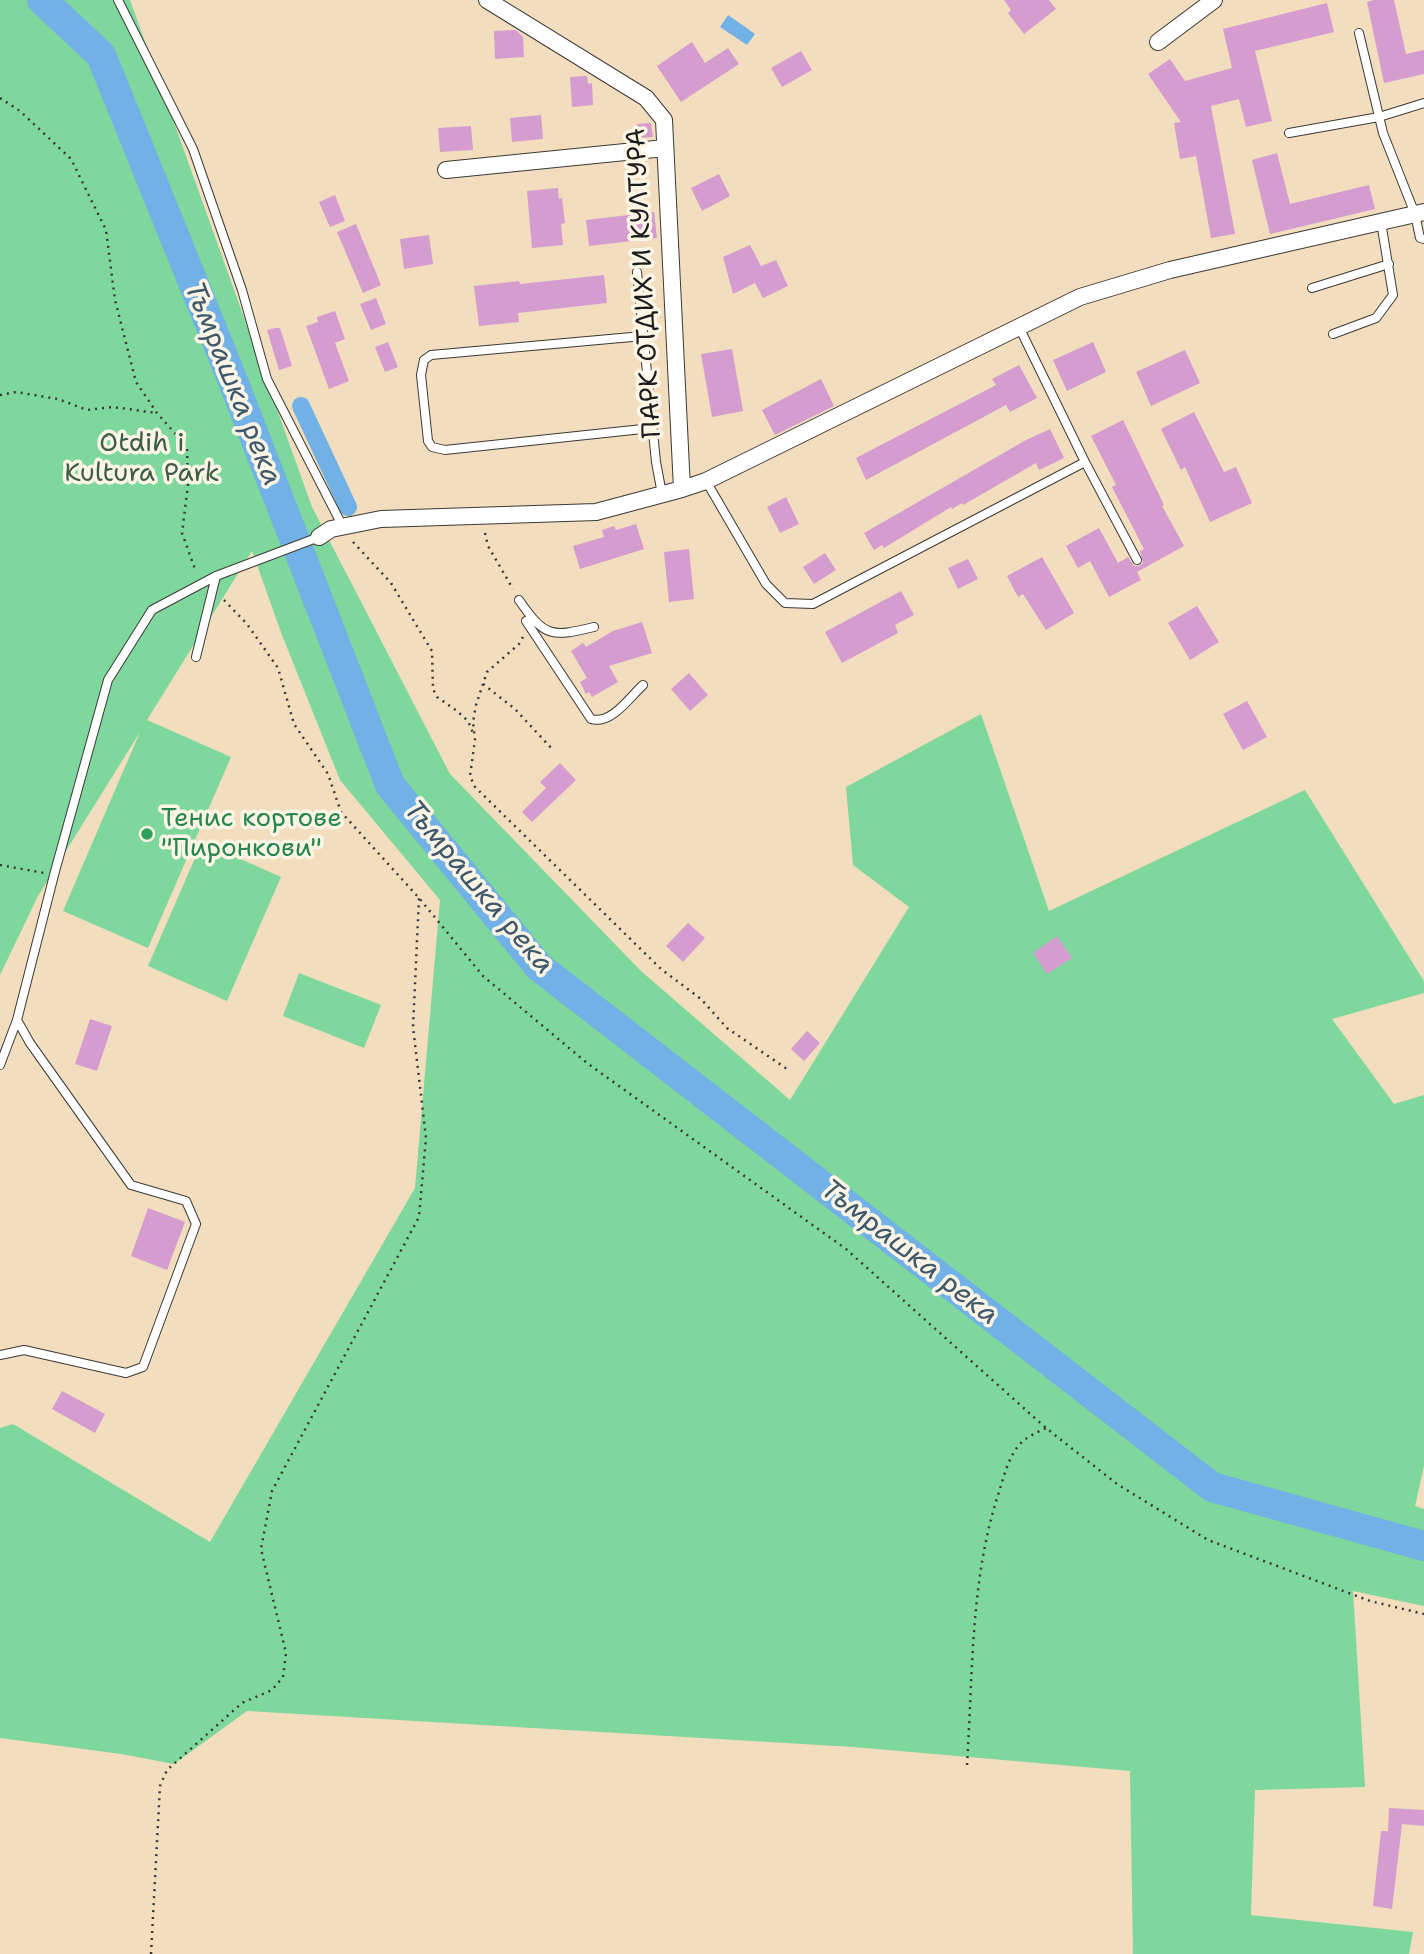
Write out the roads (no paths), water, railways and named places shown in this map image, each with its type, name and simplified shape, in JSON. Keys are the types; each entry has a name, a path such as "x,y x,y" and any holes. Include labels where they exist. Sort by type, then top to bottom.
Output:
{"street":[{"name":"ПАРК ОТДИХ И КУЛТУРА","path":"486,0 511,6 646,98 664,120 682,489"},
{"path":"1158,42 1214,0"},
{"path":"446,170 665,148"},
{"path":"319,537 331,529 381,519 596,512 682,489 706,481 1080,297 1170,270 1419,213"}],"lane":[{"path":"118,0 193,149 242,290 267,379 343,528"},
{"path":"1359,33 1383,133 1419,213 1420,237 1424,239"},
{"path":"1289,133 1379,117 1424,103"},
{"path":"1333,334 1376,318 1393,295 1381,222"},
{"path":"1312,288 1389,264"},
{"path":"637,272 652,428 662,494"},
{"path":"1018,326 1137,560"},
{"path":"643,336 431,355 424,360 421,375 428,441 432,447 445,450 652,428"},
{"path":"706,481 766,584 785,603 813,604 1085,462"},
{"path":"0,1065 17,1020 108,680 152,610 216,576 319,537"},
{"path":"197,657 216,576"},
{"path":"519,600 531,617 549,633 561,634 594,627"},
{"path":"526,621 591,719 598,722 607,719 643,685"},
{"path":"0,1355 24,1350 126,1373 143,1367 196,1224 186,1201 131,1185 30,1043 17,1020"}],"water":[{"path":"728,15 755,34 747,45 720,27"}],"waterway":[{"name":"Тъмрашка река","path":"42,0 101,55 231,376 390,785 539,967 1212,1487 1424,1546"},
{"path":"301,406 348,507"}],"place":[{"name":"Тенис кортове \"Пиронкови\"","path":"147,834"}],"park label":[{"name":"Otdih i Kultura Park","path":"142,459"}]}
